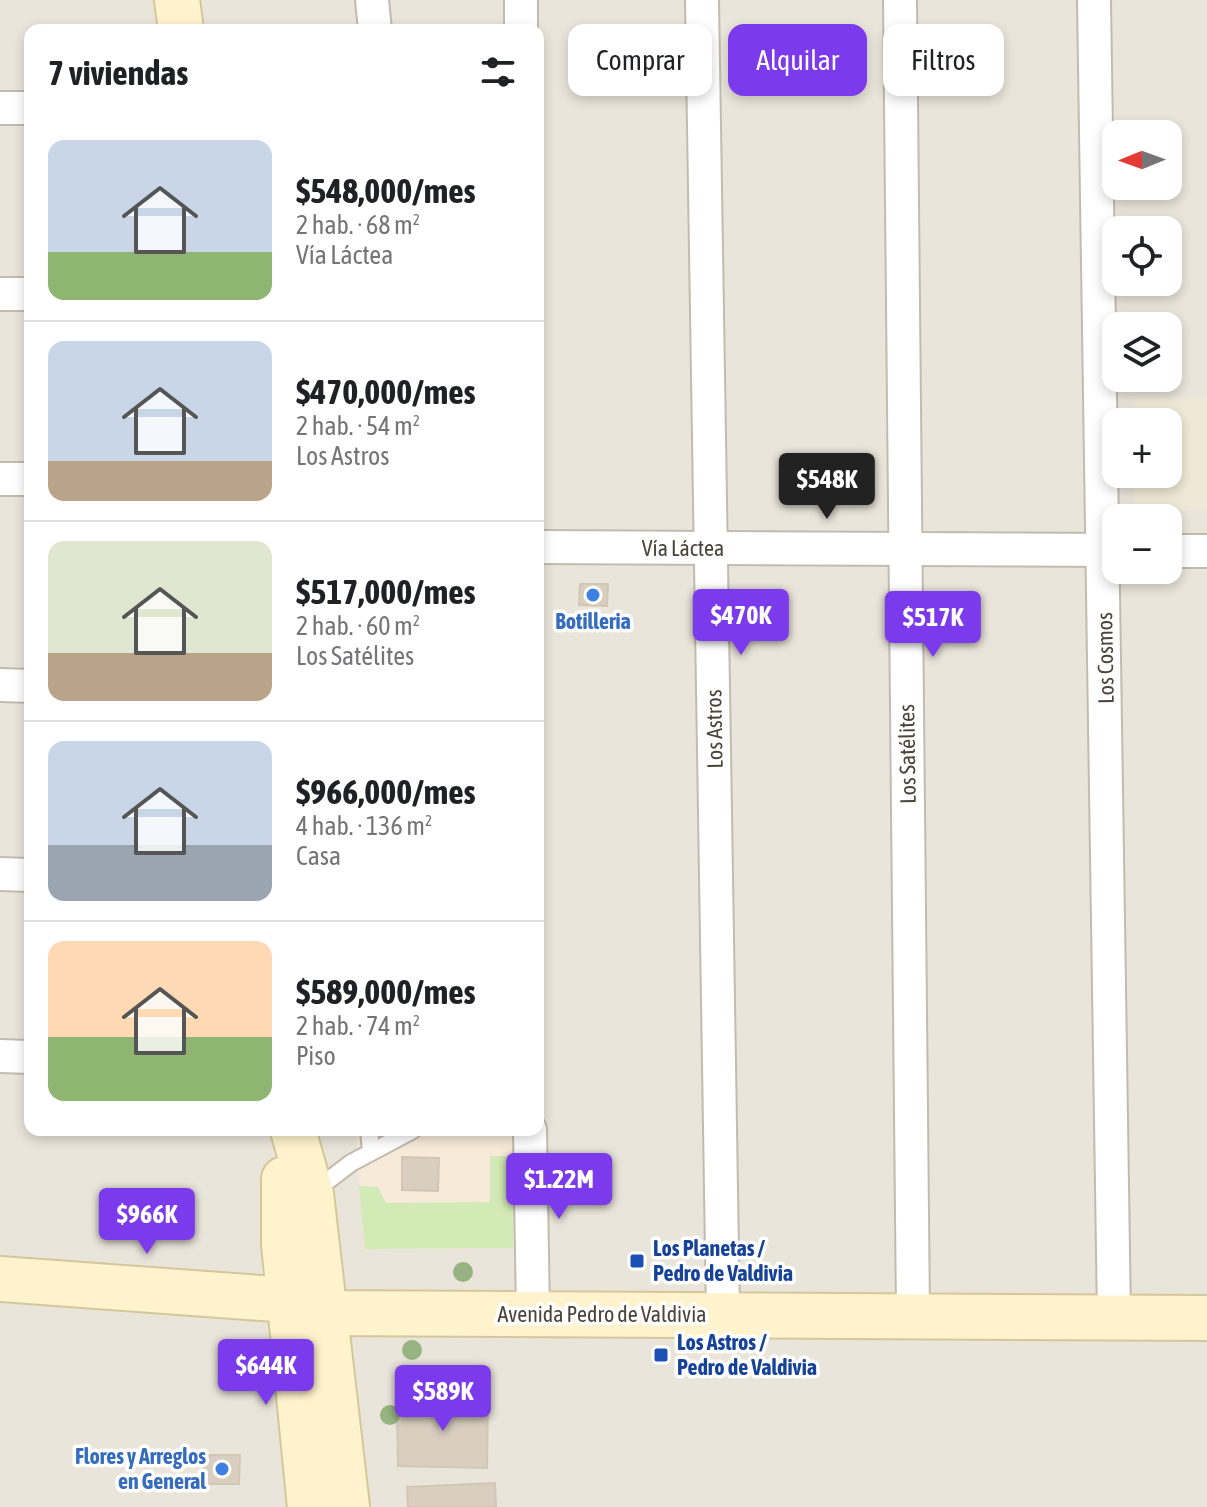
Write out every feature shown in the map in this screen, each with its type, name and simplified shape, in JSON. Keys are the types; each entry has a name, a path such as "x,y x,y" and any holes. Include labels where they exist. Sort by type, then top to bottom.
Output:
{"main road":[{"path":"177,0 180,24"},
{"path":"292,1136 283,1195 347,1507"},
{"path":"294,1136 311,1194 305,1307 310,1507"},
{"name":"Avenida Pedro de Valdivia","path":"0,1279 305,1307 533,1314 1207,1318"}],"street":[{"path":"372,0 374,24"},
{"path":"521,0 521,24"},
{"name":"Los Astros","path":"702,0 723,1314"},
{"name":"Los Satélites","path":"900,0 913,1315"},
{"name":"Los Cosmos","path":"1094,0 1109,504"},
{"path":"0,108 24,108"},
{"path":"0,294 24,294"},
{"path":"0,479 24,479"},
{"name":"Vía Láctea","path":"544,547 1102,550"},
{"path":"1182,551 1207,551"},
{"name":"Los Cosmos","path":"1110,584 1114,1317"},
{"path":"0,685 24,686"},
{"path":"0,874 24,875"},
{"path":"0,1056 24,1057"},
{"path":"530,1136 533,1314"}],"lane":[{"path":"370,1136 371,1151"},
{"path":"311,1194 371,1151 401,1136"}],"shaded area":[{"path":"0,0 1207,0 1207,1507 0,1507"},
{"path":"1207,398 1207,510 1182,510 1182,504 1134,504 1134,488 1182,488 1182,408 1133,408 1133,399"},
{"path":"356,1136 512,1136 513,1248 365,1249"}],"green space":[{"path":"490,1156 513,1156 513,1248 365,1249 359,1186 378,1187 386,1203 490,1202"}],"building":[{"name":"Botilleria","path":"580,584 608,584 607,606 579,605"},
{"path":"402,1157 439,1158 438,1191 402,1190"},
{"path":"414,1398 488,1400 487,1468 398,1466 397,1411"},
{"name":"Flores y Arreglos en General","path":"204,1455 240,1455 239,1484 204,1484"},
{"path":"495,1483 496,1507 408,1507 407,1487"}],"place":[{"name":"Botilleria","path":"593,595"},
{"name":"Los Planetas / Pedro de Valdivia","path":"637,1261"},
{"name":"Los Astros / Pedro de Valdivia","path":"661,1355"},
{"name":"Flores y Arreglos en General","path":"222,1469"}]}
